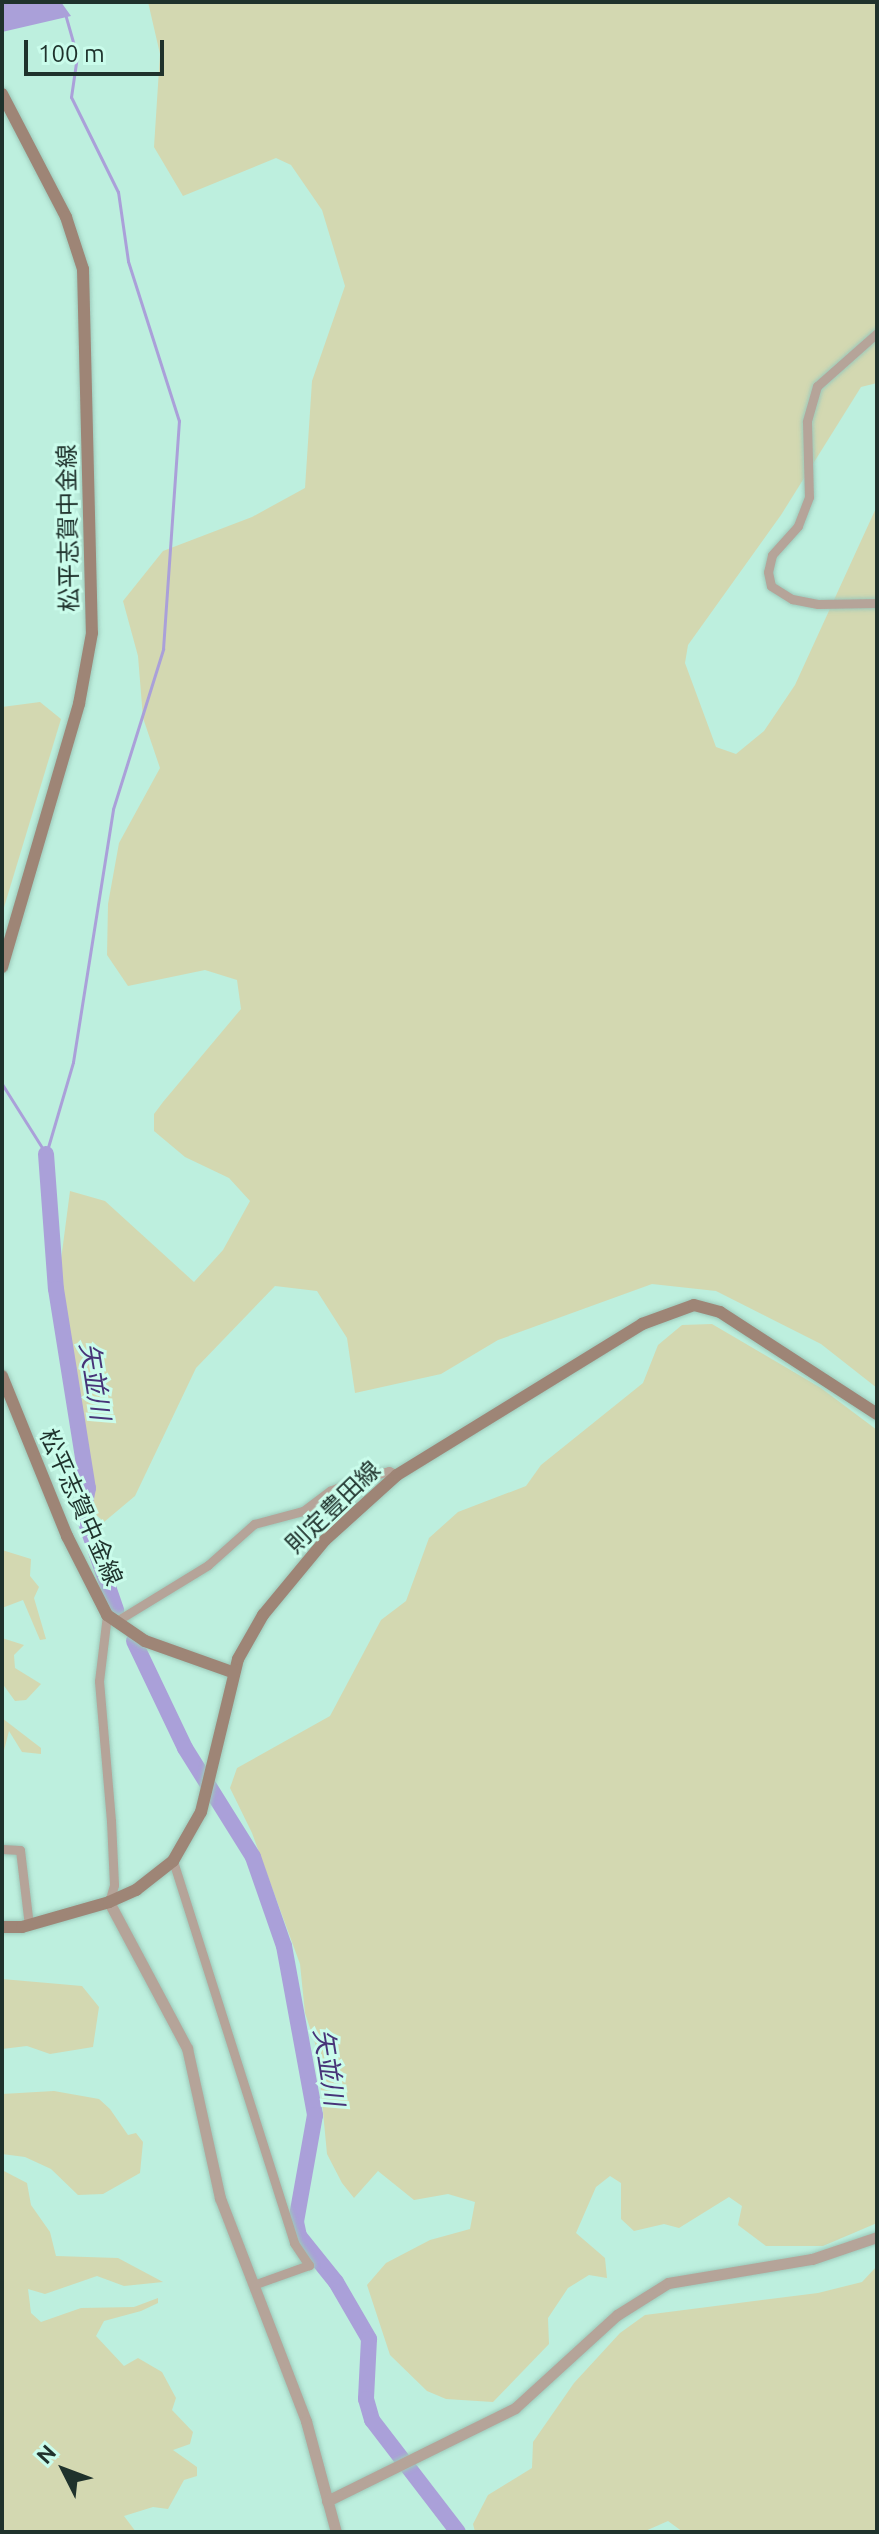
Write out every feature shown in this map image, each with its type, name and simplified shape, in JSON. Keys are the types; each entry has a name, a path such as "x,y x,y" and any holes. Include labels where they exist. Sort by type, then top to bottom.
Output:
{"main road":[{"name":"松平志賀中金線","path":"2,94 66,217 83,269 92,618 79,704 2,967"},
{"name":"則定豊田線","path":"2,1927 29,1925 109,1902 136,1890 173,1861 201,1812 232,1672 263,1615 315,1552 397,1475 642,1324 694,1305 720,1312 877,1414"},
{"name":"松平志賀中金線","path":"2,1376 67,1536 111,1619 145,1641 232,1672"}],"street":[{"path":"877,333 817,386 807,422 809,497 800,523 772,555 768,572 771,586 792,599 818,604 877,603"},
{"path":"336,2532 306,2421 256,2284 220,2198 187,2048 109,1902 114,1885 99,1681 111,1619 208,1565 254,1524 303,1511 330,1491 356,1480 389,1471 397,1475"},
{"path":"2,1849 20,1850 29,1925"},
{"path":"173,1861 294,2243 309,2265 256,2284"},
{"path":"327,2501 428,2454 515,2408 617,2315 668,2283 812,2259 877,2237"}],"green space":[{"path":"148,2 877,2 877,383 861,387 781,515 688,645 685,663 716,747 736,754 764,731 795,685 877,506 877,1388 821,1344 716,1291 652,1284 498,1340 441,1374 355,1393 347,1338 317,1291 275,1286 196,1368 135,1496 104,1522 78,1498 61,1260 70,1191 105,1201 194,1282 223,1250 250,1201 229,1178 185,1157 154,1131 154,1114 241,1009 237,980 205,970 128,986 107,955 108,904 119,843 160,768 143,718 138,656 123,601 163,551 252,517 305,488 312,381 345,286 322,210 291,165 276,158 183,196 154,147 160,54"},
{"path":"40,702 61,719 2,914 2,707"},
{"path":"712,1324 821,1388 877,1430 877,2223 823,2246 766,2246 738,2225 742,2206 729,2197 679,2228 664,2224 634,2231 621,2219 621,2183 610,2176 596,2187 576,2233 605,2258 607,2278 589,2275 568,2288 548,2318 549,2344 493,2402 446,2399 427,2391 390,2355 367,2285 386,2263 430,2240 470,2229 475,2202 448,2194 414,2200 378,2171 354,2198 342,2183 327,2154 317,2049 305,2013 300,1964 252,1833 230,1788 237,1768 330,1716 381,1620 406,1601 429,1538 458,1512 526,1486 541,1465 643,1383 658,1345 682,1325"},
{"path":"2,1550 31,1559 30,1576 39,1587 34,1598 46,1639 40,1640 23,1600 2,1608"},
{"path":"2,1638 24,1645 14,1655 15,1668 41,1684 26,1700 15,1701 2,1683"},
{"path":"2,1718 41,1748 41,1754 22,1752 9,1731 2,1758"},
{"path":"2,1979 82,1986 99,2007 93,2047 50,2054 27,2046 2,2049"},
{"path":"54,2091 99,2099 128,2135 136,2133 143,2142 140,2173 103,2194 78,2195 51,2169 25,2157 2,2154 2,2094"},
{"path":"2,2170 27,2183 31,2205 50,2232 56,2256 118,2258 163,2282 124,2286 97,2276 45,2294 28,2289 31,2313 41,2322 81,2308 134,2307 158,2298 158,2303 141,2311 104,2321 96,2336 124,2366 138,2358 162,2372 176,2398 172,2410 193,2432 190,2444 173,2450 197,2467 197,2476 184,2480 168,2509 153,2507 124,2516 136,2532 2,2532"},
{"path":"877,2266 877,2532 683,2532 668,2521 643,2532 475,2532 473,2524 488,2495 532,2468 533,2442 574,2383 620,2333 645,2315 818,2293 862,2282"}],"shaded area":[{"path":"2,2 61,2 71,16 2,32"}],"waterway":[{"path":"46,1154 73,1062 113,809 163,649 179,421 128,261 118,192 71,97 77,56 66,17"},
{"path":"2,1084 46,1154"},
{"name":"矢並川","path":"46,1154 56,1289 88,1488 83,1514 116,1610"},
{"name":"矢並川","path":"134,1641 185,1748 253,1857 284,1946 315,2115 296,2222 299,2236 336,2282 369,2339 366,2399 372,2420 458,2532"}]}
